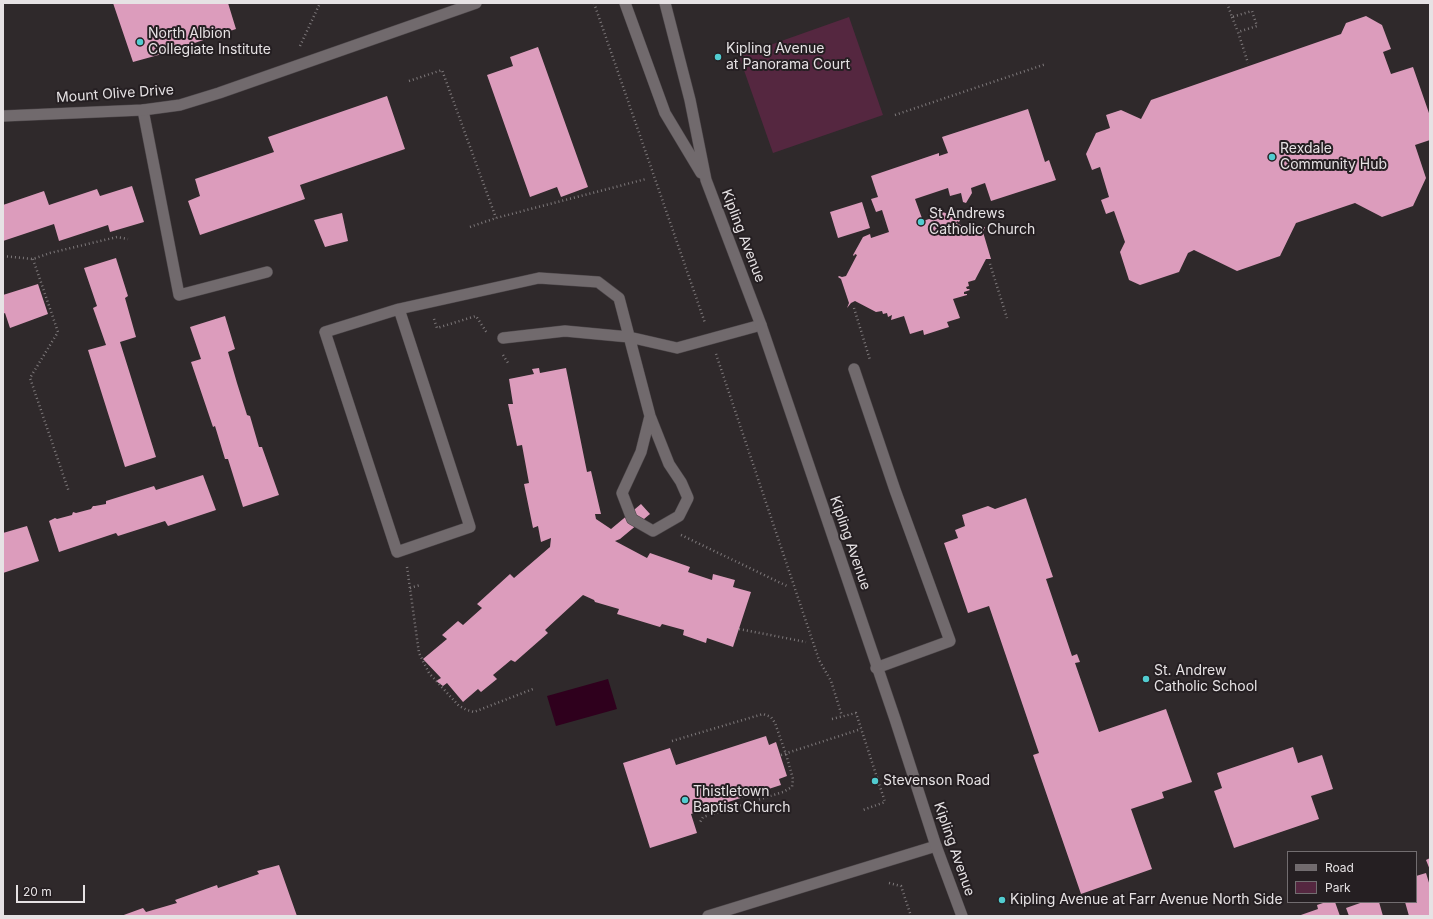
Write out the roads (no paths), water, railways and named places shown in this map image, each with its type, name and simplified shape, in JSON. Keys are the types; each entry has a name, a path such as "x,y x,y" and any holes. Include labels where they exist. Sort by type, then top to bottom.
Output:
{"main road":[{"name":"Mount Olive Drive","path":"3,116 143,110 180,104 219,93 476,3"},
{"name":"Kipling Avenue","path":"625,3 665,113 706,180"},
{"name":"Kipling Avenue","path":"665,3 690,100 706,180 761,325 876,668 895,720 936,846 962,916"},
{"path":"143,110 179,295 267,272"},
{"path":"399,309 470,527 397,552 325,332 399,309 539,278 598,282 619,298 650,416 669,464 681,482 688,498 679,516 653,531 632,519 622,493 641,452 650,416"},
{"path":"503,338 565,331 629,337 677,348 761,325"},
{"path":"854,369 895,490 950,641 876,668"},
{"path":"708,916 936,846"}],"place":[{"name":"North Albion Collegiate Institute","path":"140,42"},
{"name":"Kipling Avenue at Panorama Court","path":"718,57"},
{"name":"Rexdale Community Hub","path":"1272,157"},
{"name":"St Andrews Catholic Church","path":"921,222"},
{"name":"St. Andrew Catholic School","path":"1146,679"},
{"name":"Stevenson Road","path":"875,781"},
{"name":"Thistletown Baptist Church","path":"685,800"},
{"name":"Kipling Avenue at Farr Avenue North Side","path":"1002,900"}]}
